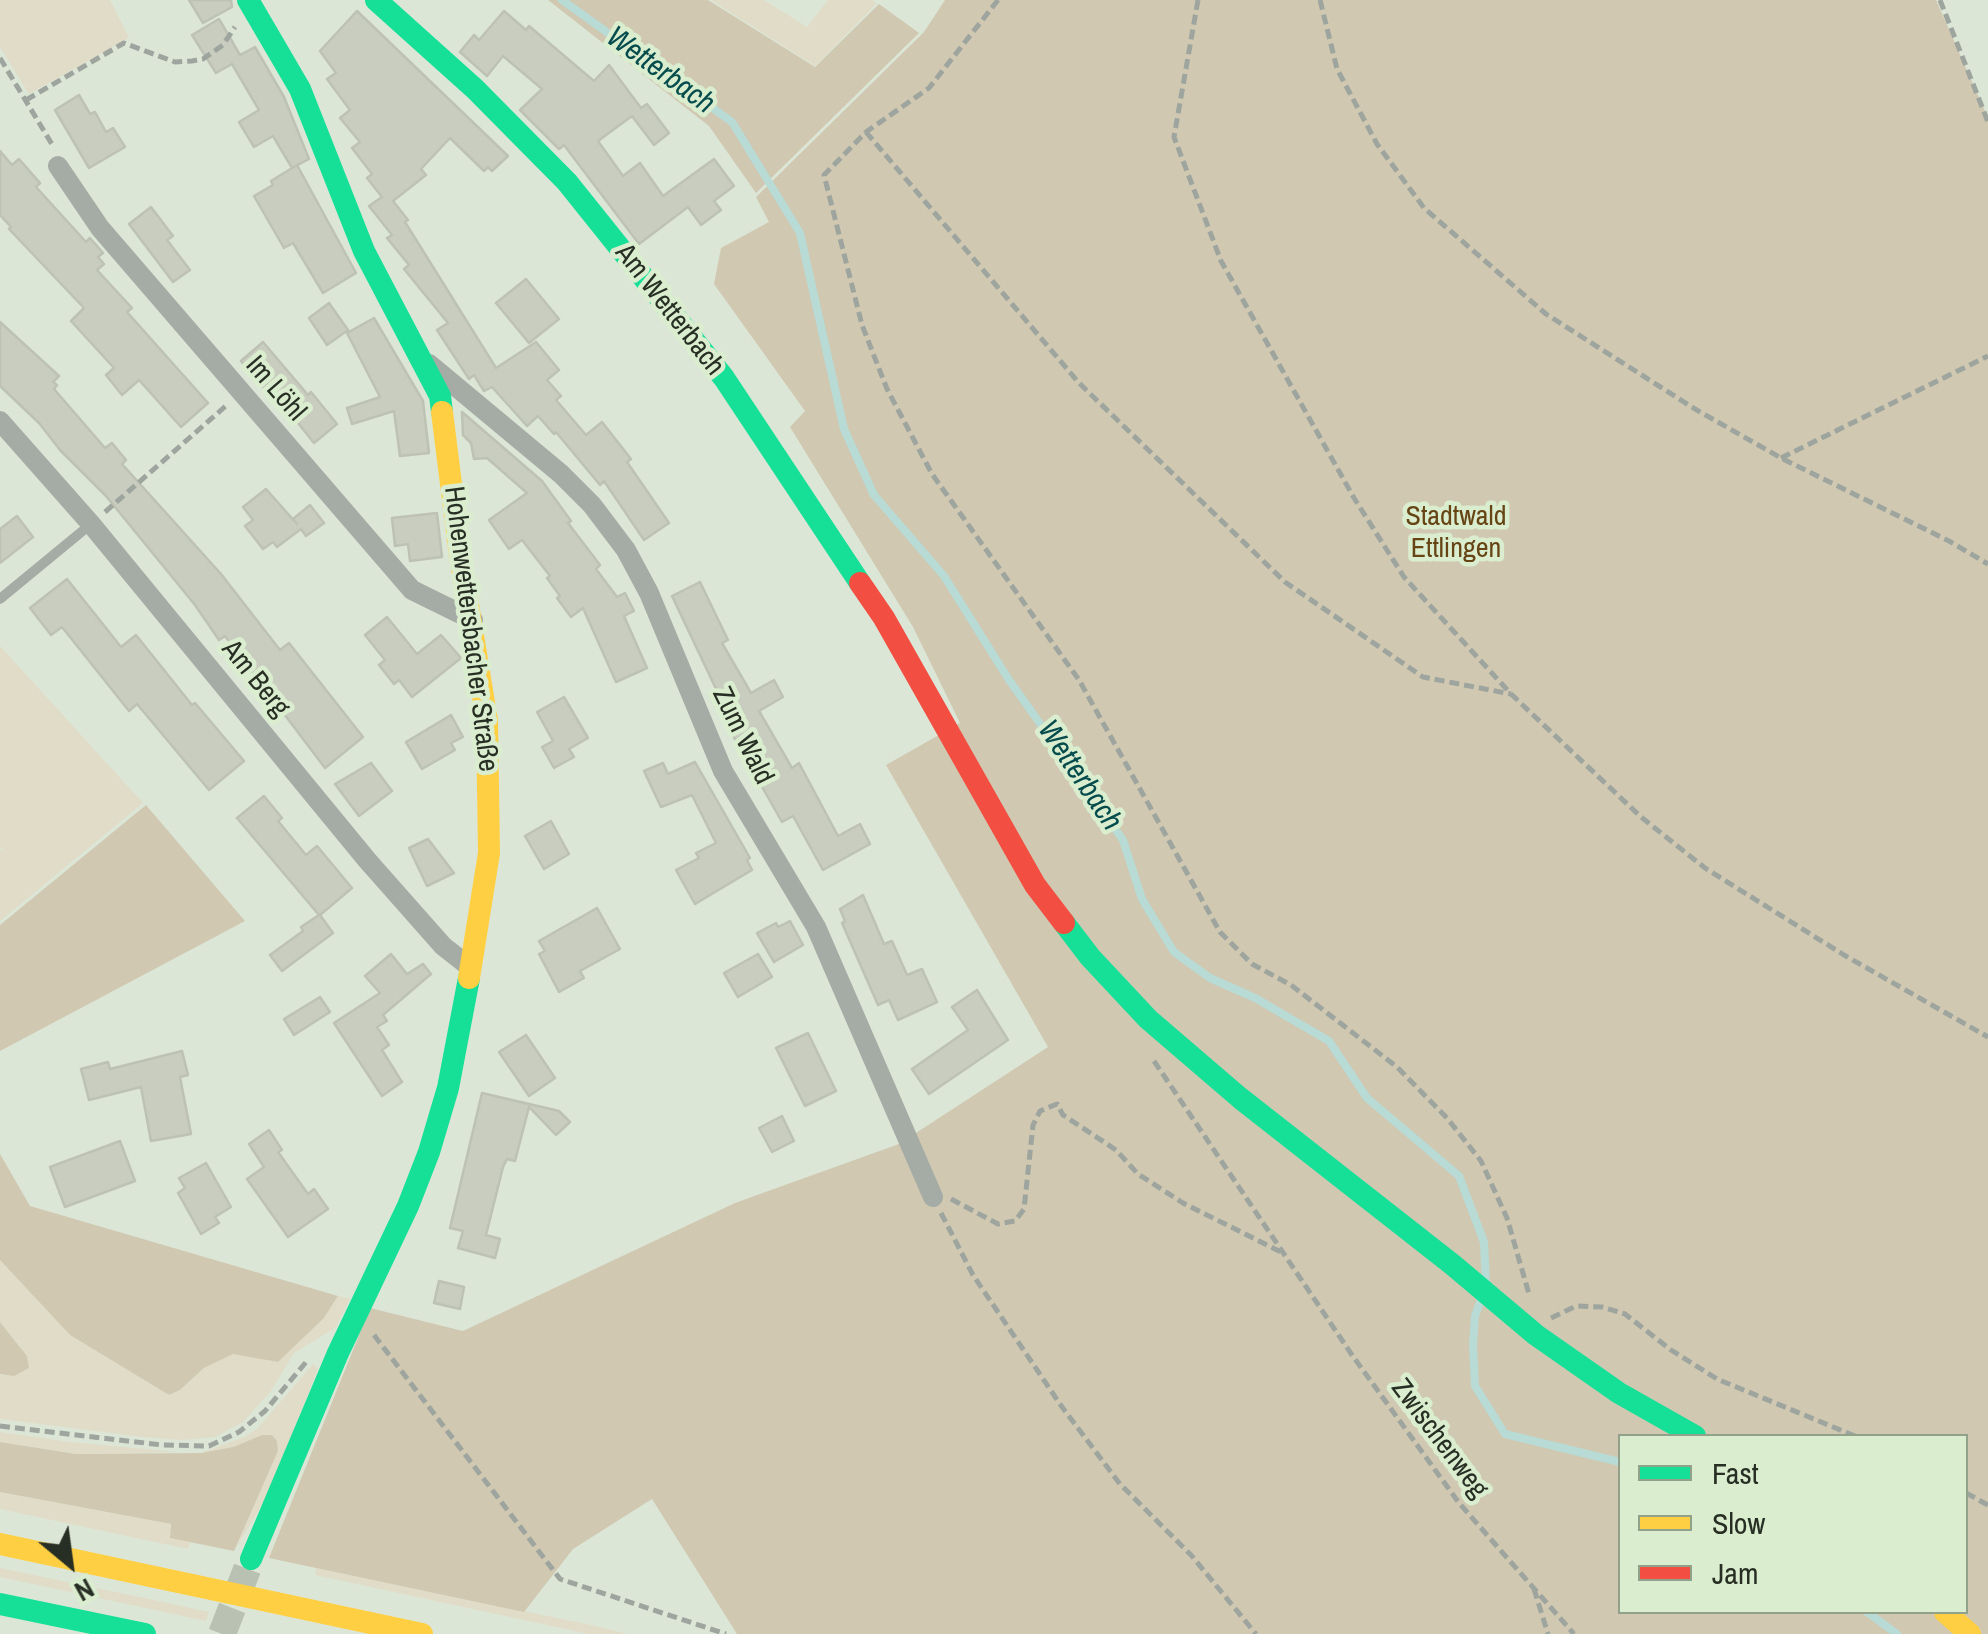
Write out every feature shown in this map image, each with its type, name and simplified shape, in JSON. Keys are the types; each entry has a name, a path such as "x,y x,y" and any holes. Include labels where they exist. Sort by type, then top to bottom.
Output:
{"main road":[{"name":"Am Wetterbach","path":"376,0 513,126 598,218 742,403 911,662 1034,885 1080,946 1148,1019 1240,1098 1574,1364 1691,1434"},
{"name":"Hohenwettersbacher Straße","path":"251,1559 338,1353 430,1152 448,1088 471,968 489,853 490,810 488,721 474,620 460,556 440,396 364,250 300,89 252,6"},
{"path":"0,1544 422,1634"},
{"path":"0,1604 145,1634"},
{"path":"1947,1614 1970,1634"}],"street":[{"name":"Im Löhl","path":"58,166 100,228 412,590 474,620"},
{"name":"Zum Wald","path":"423,360 561,474 626,550 649,593 723,771 816,926 933,1197"},
{"name":"Am Berg","path":"0,422 91,524 367,860 443,946 471,968"}],"lane":[{"path":"0,599 91,524"}],"path":[{"path":"998,0 929,88 866,132 824,175 862,325 887,389 932,474 1079,680 1220,932 1252,964 1291,984 1398,1067 1446,1118 1481,1161 1507,1218 1528,1293 1540,1304"},
{"path":"1198,0 1174,136 1222,261 1354,498 1404,577 1511,694 1642,817 1706,868 1844,955 1988,1037"},
{"path":"1320,0 1337,69 1377,144 1424,208 1546,314 1695,409 1988,564"},
{"path":"1940,0 1988,122"},
{"path":"26,100 124,42 175,62 203,58 224,45 252,6"},
{"path":"0,58 61,159 58,166"},
{"path":"866,132 1080,383 1285,582 1423,677 1511,694"},
{"path":"1782,458 1988,356"},
{"path":"91,524 242,392"},
{"name":"Zwischenweg","path":"1148,1019 1150,1054 1352,1355 1459,1503 1574,1634"},
{"path":"933,1197 955,1200 998,1224 1015,1221 1024,1209 1033,1125 1040,1111 1057,1104 1063,1115 1116,1150 1138,1174 1183,1203 1287,1255"},
{"path":"933,1197 973,1275 1062,1407 1120,1484 1191,1555 1256,1634"},
{"path":"1553,1316 1576,1306 1602,1307 1624,1314 1717,1380 1851,1434"},
{"path":"356,1313 560,1579 726,1634"},
{"path":"0,1426 162,1446 208,1446 238,1432 265,1411 318,1351 338,1353"},
{"path":"1532,1584 1548,1634"}],"shaded area":[{"path":"0,0 110,0 129,38 29,94 0,47"},
{"path":"711,0 764,0 807,27 828,0 877,3 815,66"},
{"path":"0,646 143,803 0,921 0,849 4,852 0,847"},
{"path":"0,1260 70,1335 169,1395 204,1368 233,1353 278,1362 324,1318 338,1296 350,1299 335,1328 294,1353 271,1391 243,1422 215,1437 143,1437 0,1419 0,1374 4,1376 21,1347 0,1322"},
{"path":"313,1364 318,1369 266,1498 234,1551 278,1451 277,1441 262,1435 233,1447 201,1453 257,1429"},
{"path":"0,1432 178,1452 76,1454 0,1442"},
{"path":"0,1492 171,1524 170,1538 190,1542 188,1549 0,1509"},
{"path":"0,1568 209,1612 206,1621 0,1577"},
{"path":"316,1568 628,1634 589,1634 315,1575"}],"green space":[{"path":"548,0 708,0 815,67 879,4 919,33 756,193 709,126"},
{"name":"Stadtwald Ettlingen","path":"945,0 1936,0 1988,118 1988,1634 737,1634 652,1499 573,1549 524,1612 269,1558 370,1308 463,1331 735,1203 899,1144 1048,1047 886,765 960,723 913,627 790,427 805,411 714,284 721,248 769,222 756,197 924,32"},
{"path":"146,805 245,921 0,1051 0,925"},
{"path":"0,1154 30,1206 338,1296 324,1318 278,1362 233,1354 204,1368 169,1395 70,1335 0,1260"},
{"path":"0,1322 27,1356 29,1368 14,1376 0,1374"},
{"path":"272,1435 278,1451 234,1551 170,1538 171,1524 0,1492 0,1442 76,1454 201,1453 233,1447"}],"building":[{"path":"189,0 231,0 232,7 203,23"},
{"path":"357,11 508,156 492,171 488,167 484,171 450,138 421,169 426,175 393,201 496,368 536,342 559,370 547,380 561,396 556,400 586,435 602,422 631,459 627,462 669,523 644,540 604,481 600,485 556,432 538,416 527,426 492,387 484,391 474,375 469,379 437,330 448,323 404,269 409,265 387,238 392,235 369,206 382,197 367,178 372,174 352,148 360,142 340,118 350,110 327,79 336,73 320,51"},
{"path":"504,11 526,30 529,26 594,81 609,65 641,108 647,104 669,133 654,145 632,116 598,141 623,176 640,163 663,196 714,159 734,186 714,201 721,210 701,225 688,207 639,244 564,145 559,149 520,110 542,89 503,56 487,76 460,52 474,35 479,40"},
{"path":"219,19 240,55 255,47 284,97 309,159 292,168 273,136 254,147 239,122 259,110 232,64 216,73 192,35"},
{"path":"79,95 90,114 95,112 106,132 113,128 125,147 89,168 55,110"},
{"path":"0,151 12,165 19,159 40,183 36,187 86,242 90,238 103,253 98,257 104,264 97,270 132,308 127,312 208,403 181,427 139,380 122,395 106,375 114,368 71,321 84,308 9,229 0,215"},
{"path":"297,165 356,273 323,293 293,243 284,248 254,196"},
{"path":"151,207 173,236 167,240 190,270 173,282 129,224"},
{"path":"526,279 559,319 529,343 496,303"},
{"path":"329,303 348,330 327,345 309,318"},
{"path":"374,318 423,401 429,453 400,456 394,411 352,424 347,408 380,397 347,333"},
{"path":"0,322 59,376 53,382 57,385 54,389 105,448 112,443 126,460 122,464 221,574 280,650 289,643 363,737 325,768 225,636 219,640 106,496 0,386"},
{"path":"263,342 337,424 314,443 267,384 263,387 241,361"},
{"path":"462,412 542,481 600,565 596,569 617,597 625,593 634,611 624,616 647,668 616,682 583,608 571,617 557,598 560,596 547,578 550,576 522,540 509,549 489,520 527,493 487,458 474,459 471,443 463,435"},
{"path":"266,489 297,524 293,519 310,505 324,523 306,536 301,529 277,547 273,542 263,549 245,526 253,520 243,507"},
{"path":"437,513 442,557 410,561 408,544 395,546 392,518"},
{"path":"17,516 33,537 0,563 0,529"},
{"path":"67,579 121,647 136,635 192,705 195,703 244,761 209,790 137,704 129,711 62,627 51,635 30,608"},
{"path":"700,582 728,640 722,643 751,693 774,680 783,697 759,711 792,768 799,763 838,836 860,824 870,844 823,870 793,816 782,822 710,695 717,691 672,596"},
{"path":"387,617 417,654 441,635 461,658 412,697 399,680 394,684 379,665 385,660 365,635"},
{"path":"564,697 588,738 569,749 574,757 554,768 542,747 553,741 537,712"},
{"path":"451,715 463,737 451,743 455,750 422,769 406,742"},
{"path":"695,762 750,858 747,860 752,870 695,904 676,870 716,843 692,795 661,807 644,771 663,763 668,774"},
{"path":"371,763 392,791 359,816 335,784"},
{"path":"264,796 282,818 278,821 306,855 317,846 352,888 320,915 333,933 282,971 270,955 319,915 237,818"},
{"path":"551,821 569,854 544,869 525,836"},
{"path":"428,839 454,873 427,886 409,848"},
{"path":"863,895 884,944 892,941 907,975 922,969 937,1002 898,1020 889,1000 878,1005 842,923 845,921 840,909"},
{"path":"597,908 620,949 580,971 584,978 559,992 539,954 545,951 539,941"},
{"path":"790,921 803,945 774,962 757,933"},
{"path":"391,954 407,974 423,964 431,974 383,1015 387,1021 377,1027 389,1045 382,1050 402,1082 382,1096 334,1023 380,993 365,976"},
{"path":"758,954 772,977 738,997 724,973"},
{"path":"977,990 1008,1040 929,1094 912,1069 968,1030 952,1007"},
{"path":"320,997 330,1012 294,1035 284,1019"},
{"path":"808,1033 836,1091 805,1106 776,1048"},
{"path":"526,1035 555,1078 529,1096 499,1052"},
{"path":"182,1051 188,1075 180,1077 191,1134 151,1141 141,1087 89,1100 81,1069 108,1062 110,1069"},
{"path":"482,1093 559,1111 570,1122 556,1135 529,1107 515,1161 507,1159 503,1167 486,1235 500,1239 495,1258 458,1248 463,1231 450,1228"},
{"path":"782,1116 794,1141 772,1152 759,1128"},
{"path":"269,1130 282,1150 278,1152 308,1194 314,1189 328,1209 288,1237 247,1179 264,1167 249,1144"},
{"path":"120,1141 135,1181 65,1207 50,1167"},
{"path":"206,1163 231,1207 215,1217 219,1223 201,1234 178,1193 185,1188 179,1178"},
{"path":"439,1281 464,1287 460,1309 434,1303"}],"waterway":[{"name":"Wetterbach","path":"562,0 732,122 800,233 844,429 874,495 944,576 1009,680 1123,840 1142,899 1174,952 1210,978 1255,998 1329,1041 1367,1098 1459,1176 1484,1242 1486,1284"},
{"name":"Wetterbach","path":"1482,1297 1475,1316 1475,1386 1505,1434 1618,1462"},
{"name":"Wetterbach","path":"1870,1614 1897,1634"}],"tunnel":[{"path":"222,1634 251,1559"}],"traffic: fast":[{"path":"248,0 300,89 364,251 440,396 442,412"},
{"path":"376,0 475,89 567,182 724,378 860,583"},
{"path":"1064,923 1148,1019 1240,1098 1536,1335 1619,1393 1691,1434"},
{"path":"251,1559 429,1152 448,1088 469,978"},
{"path":"0,1604 145,1634"}],"traffic: slow":[{"path":"442,412 487,721 489,853 469,978"},
{"path":"0,1544 422,1634"},
{"path":"1947,1614 1970,1634"}],"traffic: jam":[{"path":"860,583 884,618 1035,885 1064,923"}]}
